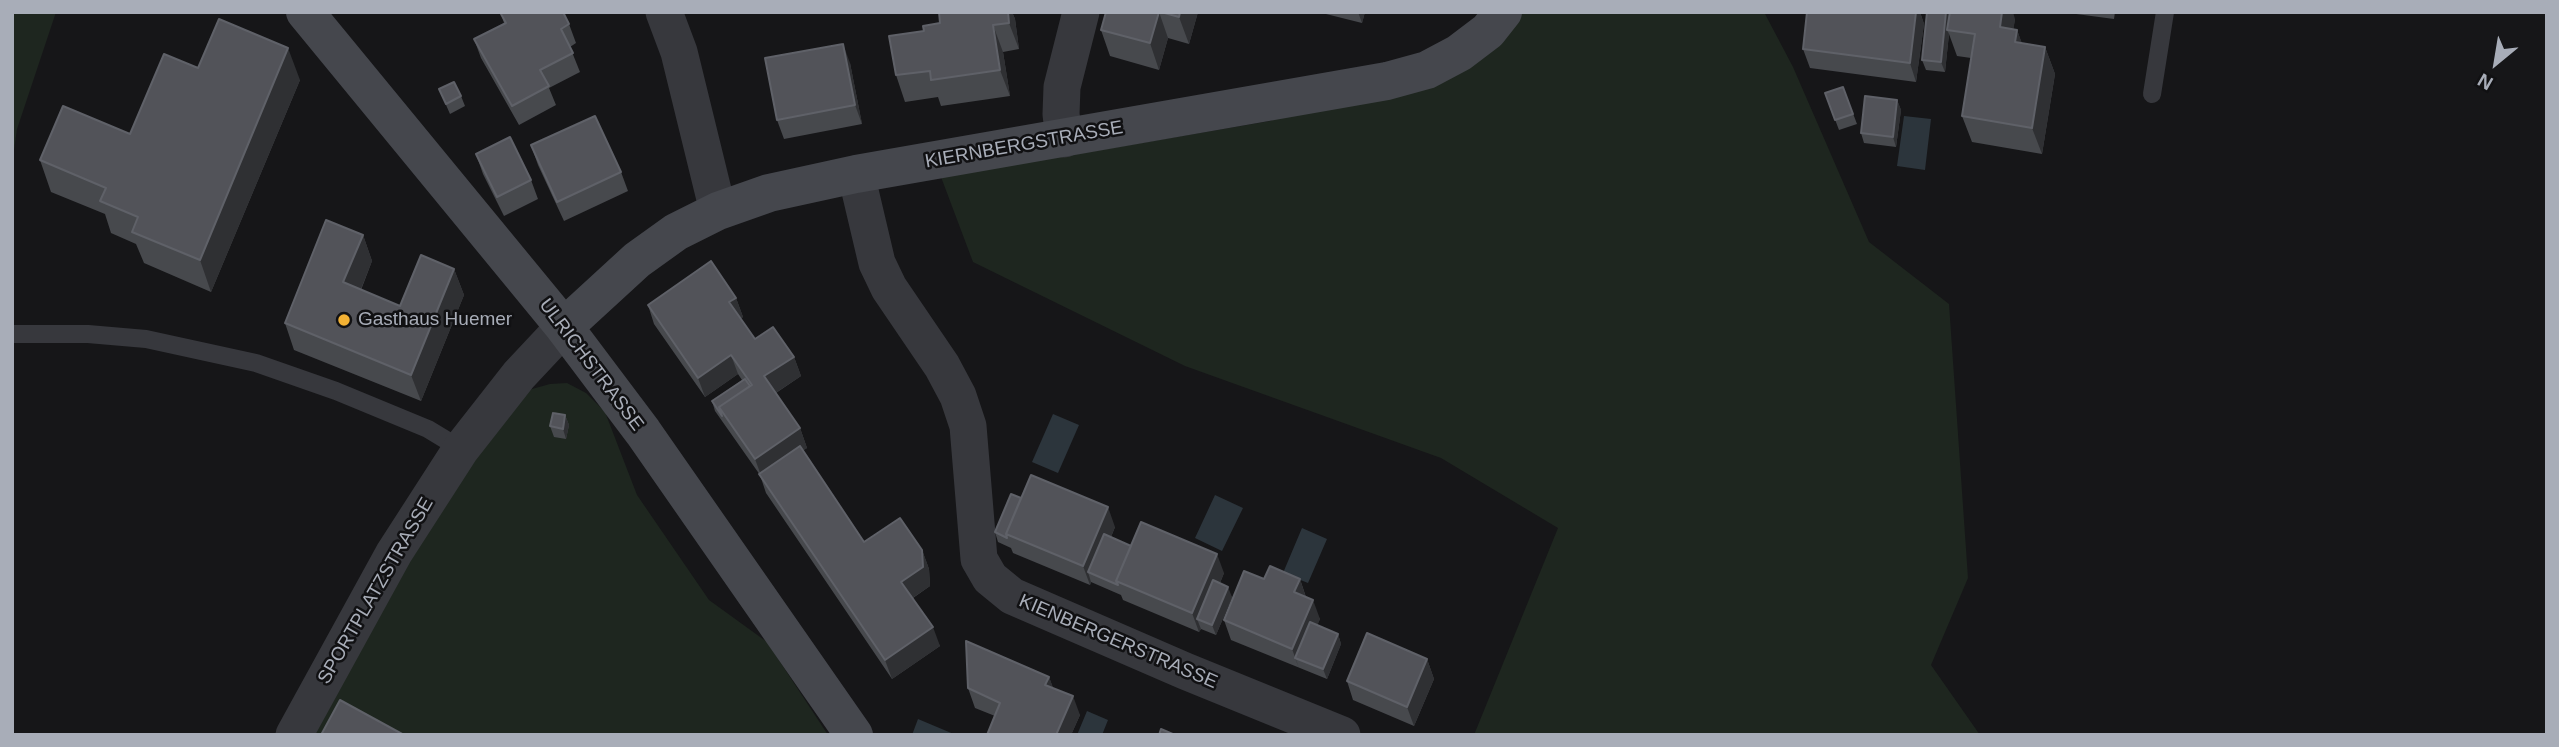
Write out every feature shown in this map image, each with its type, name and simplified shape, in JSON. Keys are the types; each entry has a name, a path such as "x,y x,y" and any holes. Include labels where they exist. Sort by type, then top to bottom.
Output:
{"street":[{"name":"ULRICHSTRASSE","path":"305,12 564,327 643,432 855,735"},
{"path":"664,12 679,52 718,211"},
{"path":"1065,139 1061,114 1062,87 1081,12"},
{"name":"KIERNBERGSTRASSE","path":"564,327 637,260 676,232 718,211 769,193 856,174 1387,81 1427,70 1460,53 1489,31 1503,12"},
{"name":"KIENBERGERSTRASSE","path":"856,174 877,263 889,288 942,366 958,396 968,426 979,559 990,578 1012,596 1342,735"},
{"name":"SPORTPLATZSTRASSE","path":"294,735 394,553 461,449 519,375 564,327"}],"lane":[{"path":"2152,94 2165,12"},
{"path":"12,334 88,334 145,339 256,363 347,395 428,429 461,449"}],"shaded area":[{"path":"12,12 56,12 17,129 12,164"},
{"path":"1522,12 1764,12 1793,67 1869,242 1949,304 1968,578 1931,665 1980,735 1474,735 1558,528 1441,458 1185,366 973,262 941,177 1270,121"},
{"path":"1904,116 1931,119 1925,170 1897,166"},
{"path":"567,383 586,393 605,412 637,495 709,600 767,642 828,735 314,735 422,530 522,396 532,389"},
{"path":"1053,414 1079,425 1058,473 1032,462"},
{"path":"1215,495 1243,508 1222,551 1195,538"},
{"path":"1302,528 1327,539 1308,583 1283,573"},
{"path":"1087,711 1108,720 1102,735 1077,735"},
{"path":"918,719 956,735 912,735"}],"building":[{"path":"563,12 569,24 561,29 573,53 540,70 549,86 512,106 474,39 506,23 501,14"},
{"path":"939,12 1008,12 1009,23 993,25 1000,70 931,80 930,71 896,75 889,36 924,31 923,26 940,23"},
{"path":"1106,12 1159,12 1150,43 1101,30"},
{"path":"1161,12 1180,12 1179,17"},
{"path":"1807,12 1916,12 1910,63 1803,49"},
{"path":"1927,12 1946,12 1941,62 1922,60"},
{"path":"1950,12 2002,12 2000,27 2017,30 2015,42 2045,47 2032,128 1962,116 1975,34 1947,30"},
{"path":"219,19 288,48 200,260 132,232 138,217 100,201 106,188 40,160 63,106 130,134 164,54 198,68"},
{"path":"843,44 855,105 777,120 765,58"},
{"path":"454,82 461,96 446,104 439,89"},
{"path":"1843,87 1853,114 1835,120 1825,93"},
{"path":"1865,96 1897,100 1893,137 1861,133"},
{"path":"595,116 621,172 557,202 531,145"},
{"path":"510,137 531,180 497,197 476,154"},
{"path":"326,220 363,235 343,282 400,306 421,255 454,269 411,375 285,323"},
{"path":"711,261 736,298 729,302 755,339 773,327 794,357 764,376 800,428 755,459 719,407 752,385 731,355 698,378 648,305"},
{"path":"745,379 750,386 719,407 722,416 712,401"},
{"path":"553,413 565,415 563,429 550,426"},
{"path":"800,446 864,542 900,518 922,550 923,567 901,582 933,627 885,660 759,474"},
{"path":"1031,475 1108,507 1083,566 1006,534"},
{"path":"1011,494 1021,498 1006,534 1007,538 995,532"},
{"path":"1141,522 1217,554 1192,613 1116,581"},
{"path":"1104,534 1131,546 1116,581 1118,585 1088,572"},
{"path":"1270,566 1300,579 1294,592 1313,600 1292,649 1224,620 1244,571 1264,579"},
{"path":"1213,580 1228,587 1212,625 1197,619"},
{"path":"1310,622 1338,634 1323,669 1295,658"},
{"path":"1367,633 1427,659 1407,707 1347,681"},
{"path":"966,641 1049,677 1045,685 1073,696 1056,735 987,735 1000,703 968,688"},
{"path":"340,700 404,735 321,735"},
{"path":"1161,729 1175,735 1159,735"}],"place":[{"name":"Gasthaus Huemer","path":"344,320"}]}
